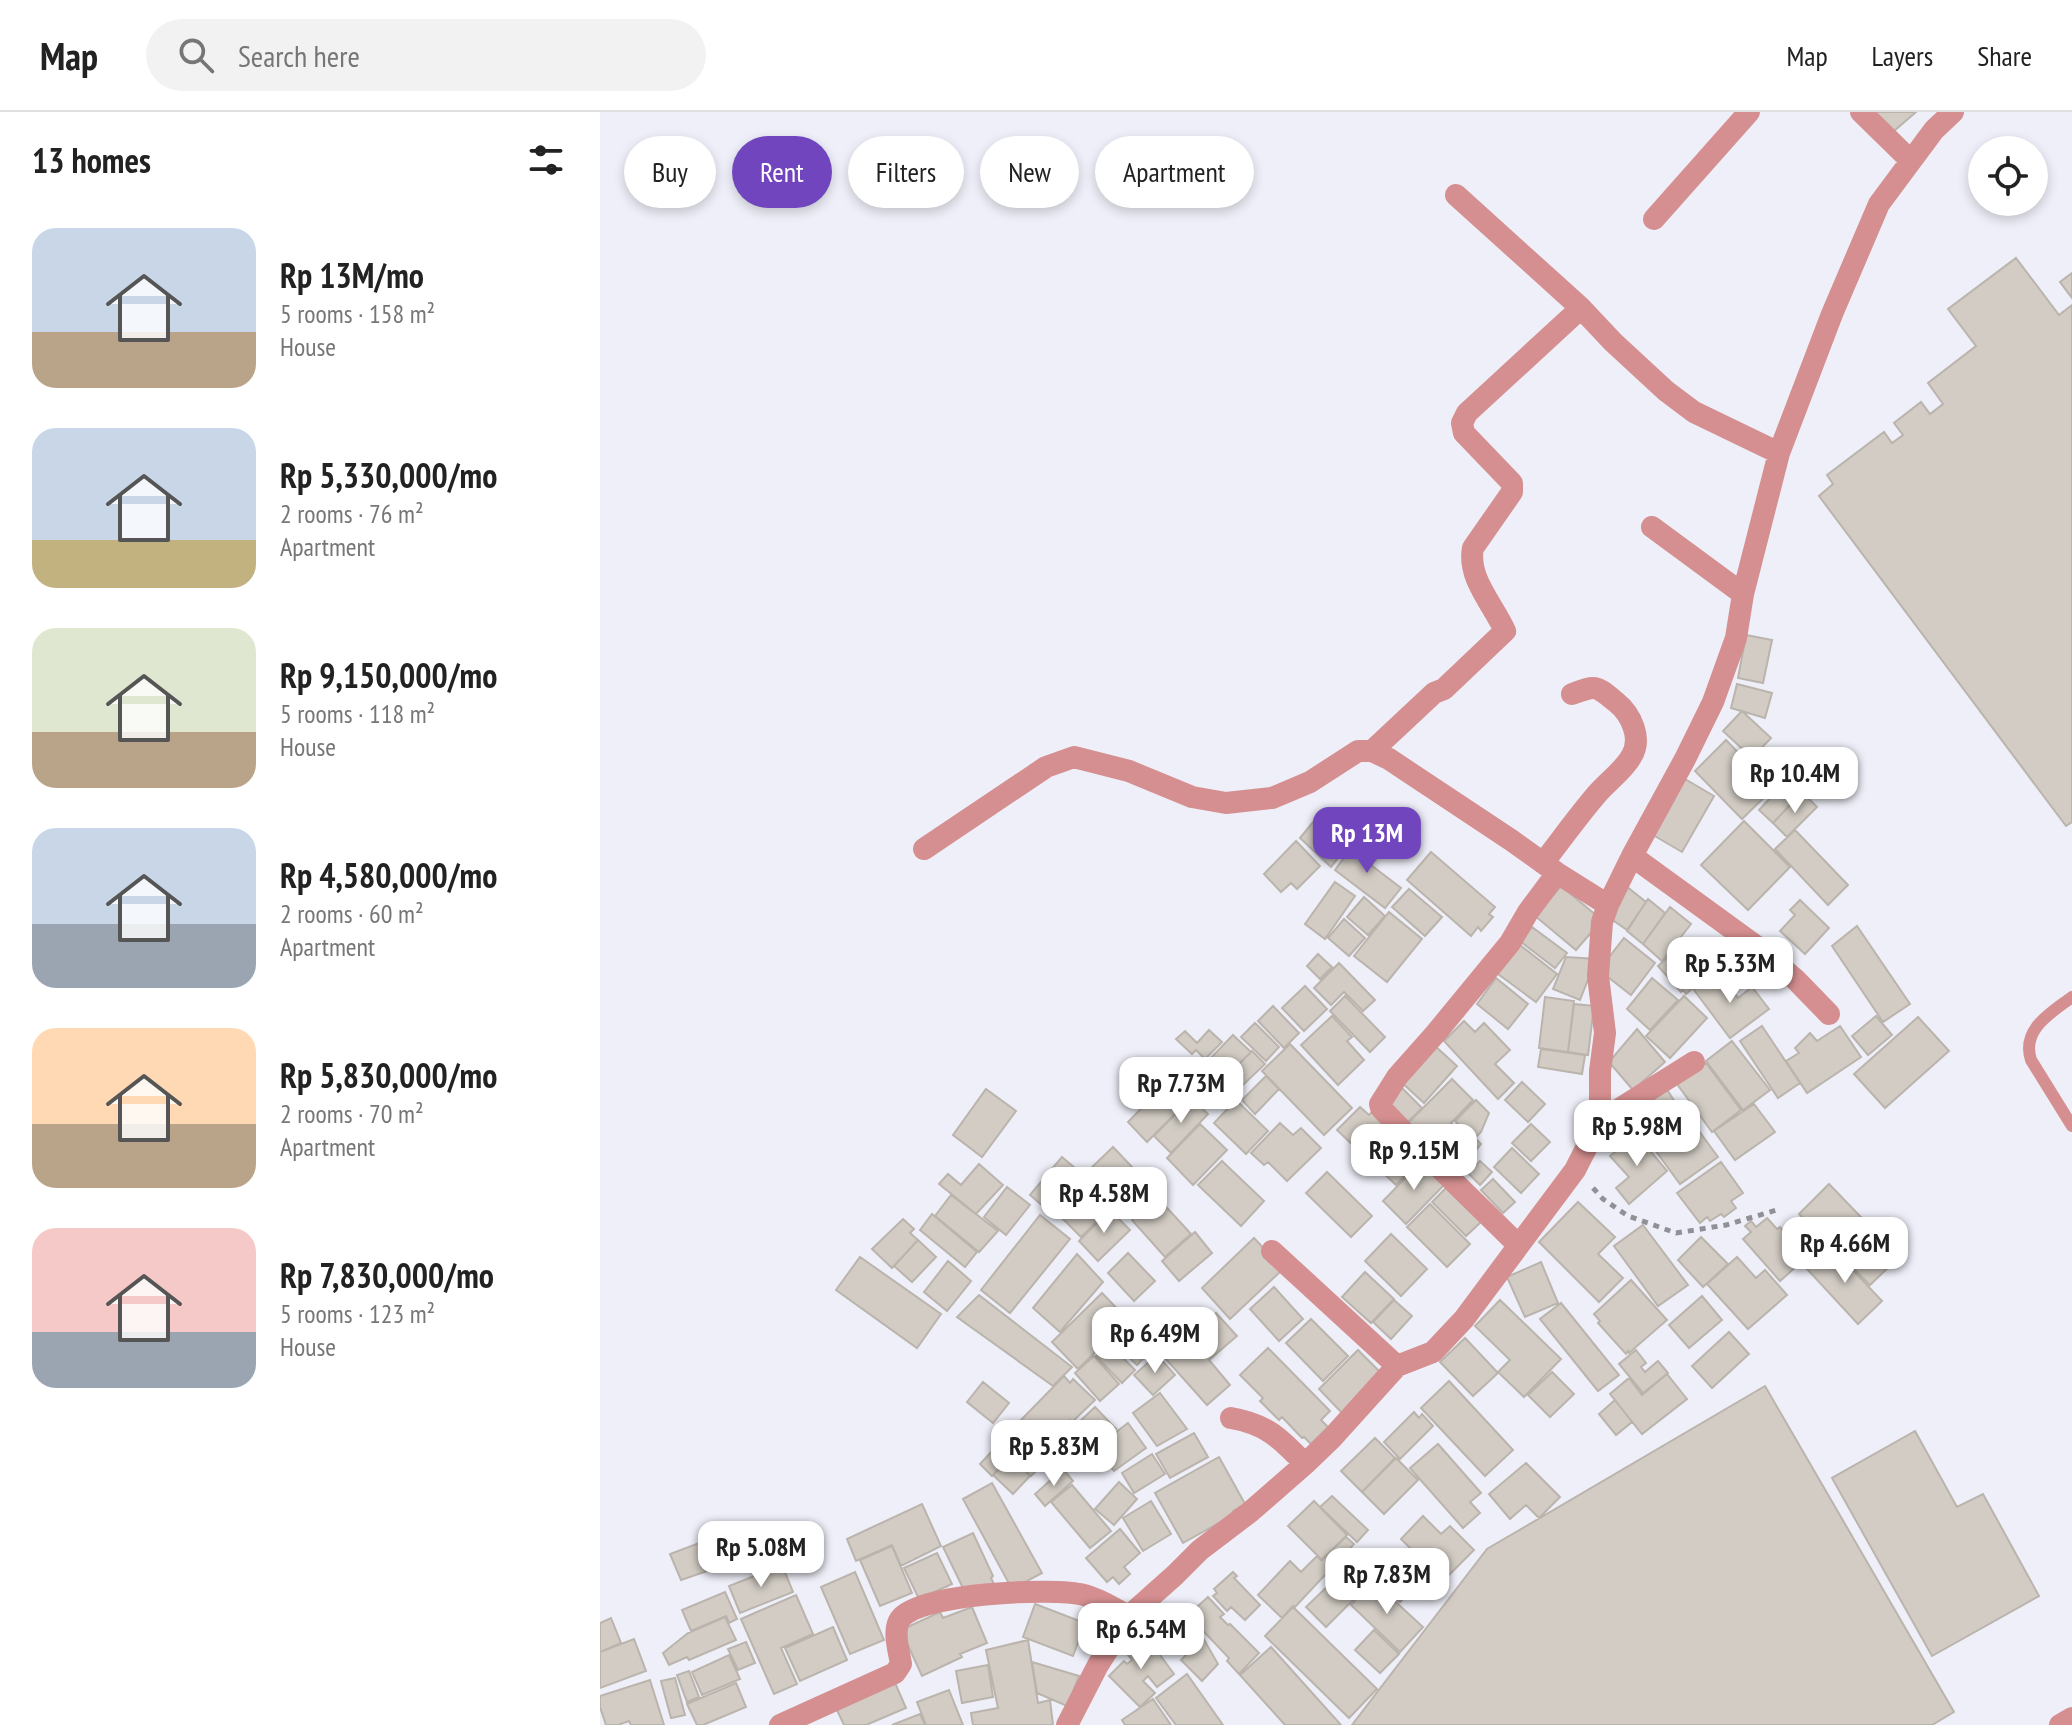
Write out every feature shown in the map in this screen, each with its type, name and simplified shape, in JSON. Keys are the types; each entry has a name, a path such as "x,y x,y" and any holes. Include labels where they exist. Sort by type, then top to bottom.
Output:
{"street":[{"path":"1654,219 1749,112"},
{"path":"1861,112 1911,161"},
{"path":"1067,1725 1098,1665 1129,1616 1200,1550 1305,1464 1397,1366 1433,1352 1464,1319 1575,1170 1600,1121 1600,1071 1605,1033 1598,976 1599,941 1608,905 1713,702 1736,638 1743,594 1779,453 1832,314 1879,204 1934,130 1953,112"},
{"path":"1456,195 1581,308 1666,391 1694,412 1779,453"},
{"path":"1372,751 1505,631 1482,589 1471,557 1473,548 1512,492 1512,483 1464,433 1462,423 1467,413 1581,308"},
{"path":"1652,527 1743,594"},
{"path":"1518,1245 1431,1162 1380,1104 1397,1077 1510,943 1550,868 1599,791 1632,757 1636,743 1635,728 1623,707 1601,690 1591,688 1572,694"},
{"path":"924,849 1046,767 1074,757 1129,771 1192,797 1226,803 1272,798 1310,782 1358,751 1372,751 1389,759 1608,905"},
{"path":"1632,856 1760,949 1829,1014"},
{"path":"1600,1121 1694,1062"},
{"path":"1272,1251 1397,1366"},
{"path":"1231,1418 1250,1421 1267,1429 1305,1464"},
{"path":"780,1725 895,1673 901,1664 896,1630 900,1618 910,1610 962,1598 1050,1591 1084,1595 1129,1616"},
{"path":"2060,1725 2072,1718"}],"lane":[{"path":"2072,997 2042,1020 2027,1048 2031,1060 2072,1126"}],"path":[{"path":"1575,1170 1603,1199 1628,1216 1676,1233 1726,1225 1780,1209"}],"building":[{"path":"1866,112 1916,112 1887,137"},
{"path":"2016,258 2059,315 2072,305 2072,822 2066,826 1819,496 1833,484 1827,475 1884,432 1892,443 1903,435 1894,423 1921,402 1930,414 1943,404 1928,383 1976,346 1948,309"},
{"path":"2072,273 2072,298 2060,282"},
{"path":"1746,635 1772,640 1763,683 1738,678"},
{"path":"1737,684 1772,693 1765,718 1731,708"},
{"path":"1742,711 1771,738 1752,758 1723,731"},
{"path":"1726,740 1749,764 1756,756 1781,781 1742,819 1695,771"},
{"path":"1685,779 1714,796 1682,852 1653,835"},
{"path":"1788,779 1802,793 1773,823 1759,810"},
{"path":"1802,792 1817,807 1787,837 1773,823"},
{"path":"1314,821 1346,848 1331,867 1300,838"},
{"path":"1744,821 1790,867 1748,910 1701,865"},
{"path":"1795,830 1848,885 1828,905 1775,849"},
{"path":"1296,841 1320,866 1297,889 1291,883 1281,892 1264,874"},
{"path":"1359,843 1378,857 1371,865 1401,888 1385,908 1335,870 1351,848 1354,850"},
{"path":"1431,852 1495,907 1489,914 1493,917 1481,931 1478,927 1471,936 1407,880"},
{"path":"1335,882 1355,896 1325,939 1305,924"},
{"path":"1561,886 1602,920 1576,950 1535,916"},
{"path":"1626,886 1646,902 1627,930 1607,916"},
{"path":"1409,889 1442,917 1425,936 1392,907"},
{"path":"1364,897 1385,916 1368,935 1347,917"},
{"path":"1648,899 1665,913 1643,944 1627,931"},
{"path":"1800,900 1829,928 1805,954 1780,931 1795,915 1790,910"},
{"path":"1670,907 1691,924 1662,961 1643,944"},
{"path":"1389,912 1422,939 1387,982 1354,956"},
{"path":"1344,919 1365,938 1349,956 1328,938"},
{"path":"1857,926 1910,1004 1883,1022 1832,946"},
{"path":"1532,927 1567,953 1555,968 1521,942"},
{"path":"1624,938 1655,963 1631,995 1599,970"},
{"path":"1727,942 1753,969 1733,984 1711,953"},
{"path":"1520,945 1557,974 1536,1002 1498,974"},
{"path":"1687,947 1697,959 1691,964 1694,968 1697,964 1704,972 1686,994 1658,966 1678,948 1681,952"},
{"path":"1318,954 1332,967 1320,979 1307,966"},
{"path":"1566,957 1596,959 1580,1000 1553,989"},
{"path":"1339,963 1375,1000 1363,1011 1344,992 1331,1005 1314,988"},
{"path":"1719,972 1738,998 1752,987 1769,1009 1730,1038 1694,990"},
{"path":"1496,978 1528,1004 1508,1029 1477,1004"},
{"path":"1652,978 1678,1000 1650,1030 1627,1009"},
{"path":"1305,986 1327,1009 1304,1031 1282,1008"},
{"path":"1345,996 1385,1037 1370,1052 1330,1011"},
{"path":"1684,996 1707,1018 1670,1058 1646,1036"},
{"path":"1545,997 1574,1001 1568,1052 1539,1048"},
{"path":"1574,1004 1594,1006 1588,1055 1568,1052"},
{"path":"1273,1006 1299,1033 1284,1048 1258,1021"},
{"path":"1332,1016 1352,1037 1347,1041 1364,1060 1338,1085 1301,1045"},
{"path":"1876,1016 1892,1035 1868,1055 1852,1036"},
{"path":"1918,1017 1949,1051 1885,1108 1854,1074"},
{"path":"1464,1021 1475,1032 1484,1023 1510,1050 1495,1064 1514,1083 1498,1099 1444,1041"},
{"path":"1255,1023 1279,1047 1266,1061 1241,1037"},
{"path":"1762,1026 1800,1083 1778,1098 1740,1041"},
{"path":"1840,1026 1861,1057 1807,1093 1786,1061 1799,1053 1795,1048 1810,1033 1817,1041"},
{"path":"1637,1029 1665,1062 1633,1090 1609,1062"},
{"path":"1209,1030 1222,1042 1205,1059 1196,1050 1192,1054 1176,1039 1185,1031 1197,1043"},
{"path":"1233,1035 1251,1052 1227,1076 1217,1077 1204,1065"},
{"path":"1732,1041 1770,1090 1743,1110 1706,1061"},
{"path":"1290,1044 1352,1108 1324,1135 1262,1071"},
{"path":"1434,1045 1457,1066 1424,1103 1401,1082"},
{"path":"1541,1049 1585,1055 1582,1074 1538,1067"},
{"path":"1252,1051 1265,1064 1243,1085 1230,1073"},
{"path":"1706,1063 1741,1110 1712,1132 1677,1084"},
{"path":"1266,1076 1279,1089 1255,1114 1242,1100"},
{"path":"1452,1079 1473,1100 1451,1123 1461,1133 1443,1152 1405,1126"},
{"path":"1522,1082 1545,1104 1528,1122 1505,1100"},
{"path":"1399,1085 1422,1108 1406,1124 1383,1101"},
{"path":"1163,1086 1183,1106 1147,1142 1128,1122"},
{"path":"1666,1088 1718,1157 1680,1184 1639,1128 1643,1126 1633,1112"},
{"path":"986,1089 1016,1111 982,1157 953,1135"},
{"path":"1191,1098 1208,1114 1171,1153 1154,1136"},
{"path":"1236,1100 1268,1131 1246,1154 1214,1123"},
{"path":"1476,1100 1489,1113 1475,1138 1481,1144 1470,1157 1461,1148 1471,1138 1455,1121"},
{"path":"1754,1104 1775,1132 1735,1160 1714,1131"},
{"path":"1360,1107 1369,1115 1372,1112 1383,1123 1357,1149 1337,1130"},
{"path":"1280,1123 1293,1135 1301,1128 1321,1148 1287,1181 1268,1162 1264,1165 1251,1153"},
{"path":"1200,1124 1227,1150 1193,1185 1167,1158"},
{"path":"1531,1124 1550,1142 1531,1161 1512,1143"},
{"path":"1382,1125 1400,1144 1373,1172 1354,1153"},
{"path":"1636,1134 1667,1171 1629,1204 1616,1188 1629,1177 1610,1156"},
{"path":"1401,1144 1419,1161 1396,1185 1378,1168"},
{"path":"1113,1147 1153,1189 1127,1214 1087,1172"},
{"path":"1512,1148 1539,1174 1521,1193 1494,1167"},
{"path":"1062,1157 1089,1180 1057,1218 1030,1195"},
{"path":"1222,1161 1264,1201 1241,1226 1198,1185"},
{"path":"1422,1161 1445,1184 1406,1224 1383,1201"},
{"path":"1480,1161 1492,1172 1480,1185 1468,1173"},
{"path":"1721,1162 1743,1193 1731,1201 1736,1208 1724,1217 1721,1214 1710,1221 1707,1217 1700,1223 1677,1193"},
{"path":"979,1164 1003,1185 976,1214 939,1184 948,1174 961,1185"},
{"path":"1327,1172 1372,1216 1351,1237 1306,1193"},
{"path":"1493,1179 1515,1202 1503,1213 1481,1190"},
{"path":"1829,1184 1887,1244 1882,1249 1894,1262 1870,1285 1799,1214"},
{"path":"1007,1187 1030,1205 1006,1235 984,1217"},
{"path":"1446,1188 1481,1222 1466,1236 1432,1202"},
{"path":"1091,1189 1110,1209 1081,1237 1061,1217"},
{"path":"951,1195 998,1231 979,1252 935,1216"},
{"path":"1157,1197 1191,1234 1165,1257 1132,1220"},
{"path":"1578,1202 1615,1237 1598,1254 1623,1278 1599,1302 1539,1242"},
{"path":"1430,1204 1470,1244 1447,1267 1407,1227"},
{"path":"1110,1210 1130,1230 1098,1261 1079,1241"},
{"path":"932,1214 977,1252 965,1267 920,1230"},
{"path":"1040,1215 1070,1239 1010,1313 981,1290"},
{"path":"1767,1218 1777,1229 1780,1227 1807,1257 1780,1281 1743,1239 1751,1232 1745,1226 1751,1221 1756,1227"},
{"path":"903,1219 914,1229 910,1233 918,1240 892,1268 872,1249"},
{"path":"1643,1225 1688,1285 1658,1306 1614,1246"},
{"path":"1195,1232 1212,1253 1179,1281 1162,1261"},
{"path":"1391,1234 1427,1269 1401,1296 1365,1261"},
{"path":"1701,1237 1728,1264 1703,1287 1678,1260"},
{"path":"1254,1238 1283,1269 1230,1319 1202,1288"},
{"path":"918,1240 936,1257 912,1282 894,1266"},
{"path":"1831,1247 1882,1301 1858,1324 1807,1269"},
{"path":"1128,1253 1155,1281 1134,1301 1108,1273"},
{"path":"1077,1254 1103,1282 1060,1332 1033,1308"},
{"path":"860,1257 941,1314 917,1348 836,1290"},
{"path":"1737,1257 1756,1278 1765,1270 1787,1295 1748,1329 1707,1284"},
{"path":"948,1261 971,1281 947,1311 924,1292"},
{"path":"1541,1262 1558,1303 1525,1317 1507,1277"},
{"path":"1365,1272 1394,1299 1371,1323 1342,1297"},
{"path":"1631,1280 1667,1320 1626,1354 1598,1323 1600,1321 1594,1314"},
{"path":"1274,1287 1303,1319 1279,1341 1250,1309"},
{"path":"1102,1293 1128,1320 1078,1369 1052,1342"},
{"path":"979,1295 1072,1367 1053,1386 957,1317"},
{"path":"1702,1296 1722,1320 1689,1348 1669,1325"},
{"path":"1394,1300 1412,1316 1391,1339 1373,1322"},
{"path":"1500,1300 1561,1359 1524,1397 1498,1372 1510,1360 1475,1326"},
{"path":"1561,1303 1619,1375 1598,1391 1540,1319"},
{"path":"1216,1313 1237,1336 1209,1360 1230,1385 1207,1405 1165,1358"},
{"path":"1311,1319 1348,1356 1323,1381 1286,1343"},
{"path":"1128,1322 1154,1347 1137,1365 1111,1340"},
{"path":"1729,1332 1749,1354 1712,1388 1692,1366"},
{"path":"1465,1338 1498,1373 1473,1396 1440,1362"},
{"path":"1109,1344 1135,1370 1122,1383 1096,1356"},
{"path":"1268,1348 1330,1411 1321,1420 1328,1427 1311,1444 1282,1417 1279,1420 1240,1375"},
{"path":"1358,1350 1383,1375 1344,1415 1319,1389"},
{"path":"1636,1350 1646,1363 1641,1367 1645,1372 1658,1361 1668,1373 1643,1393 1619,1364"},
{"path":"1157,1355 1175,1375 1153,1395 1134,1375"},
{"path":"1094,1356 1119,1384 1100,1401 1075,1373"},
{"path":"1552,1372 1574,1394 1550,1417 1528,1395"},
{"path":"1667,1374 1687,1399 1642,1434 1610,1394 1629,1378 1642,1395"},
{"path":"1064,1376 1070,1383 1073,1379 1095,1400 1043,1446 1019,1422"},
{"path":"1449,1381 1513,1450 1485,1476 1421,1408"},
{"path":"983,1382 1009,1403 993,1423 967,1402"},
{"path":"1765,1386 1954,1712 1932,1725 1352,1725 1487,1549"},
{"path":"1160,1393 1187,1429 1157,1446 1133,1413"},
{"path":"1615,1400 1632,1422 1616,1435 1599,1414"},
{"path":"1095,1407 1116,1429 1098,1446 1077,1424"},
{"path":"1414,1412 1419,1418 1422,1414 1433,1426 1400,1459 1384,1442"},
{"path":"1128,1423 1146,1448 1114,1471 1096,1448"},
{"path":"1016,1425 1049,1458 1031,1476 998,1443"},
{"path":"1915,1431 1957,1507 1983,1494 2039,1596 1932,1656 1832,1478"},
{"path":"1194,1433 1208,1457 1170,1478 1156,1454"},
{"path":"1375,1438 1395,1458 1362,1492 1341,1471"},
{"path":"1438,1444 1481,1493 1470,1502 1480,1513 1463,1528 1410,1468"},
{"path":"996,1447 1008,1459 992,1476 980,1464"},
{"path":"1152,1454 1165,1474 1134,1493 1122,1473"},
{"path":"1011,1457 1030,1476 1013,1494 993,1475"},
{"path":"1219,1457 1245,1504 1233,1511 1235,1514 1183,1543 1155,1493"},
{"path":"1396,1458 1418,1480 1384,1514 1362,1492"},
{"path":"1526,1463 1560,1497 1539,1518 1526,1505 1510,1519 1489,1494"},
{"path":"1063,1469 1073,1481 1045,1506 1035,1494"},
{"path":"1119,1482 1137,1499 1114,1525 1095,1509"},
{"path":"992,1483 1042,1573 1012,1589 963,1499"},
{"path":"1072,1485 1111,1531 1090,1548 1051,1502"},
{"path":"1332,1496 1368,1530 1357,1542 1320,1507"},
{"path":"1151,1501 1171,1534 1143,1551 1123,1518"},
{"path":"1314,1501 1347,1535 1322,1560 1288,1526"},
{"path":"922,1504 941,1546 901,1566 892,1545 856,1561 847,1539"},
{"path":"1423,1516 1441,1534 1450,1526 1474,1550 1443,1581 1401,1539"},
{"path":"1120,1529 1140,1553 1124,1567 1130,1574 1119,1584 1113,1577 1107,1582 1086,1558"},
{"path":"973,1533 994,1584 964,1590 943,1547"},
{"path":"723,1534 734,1562 681,1580 670,1554"},
{"path":"1346,1537 1354,1544 1282,1618 1258,1595 1290,1561 1301,1572 1317,1556 1321,1560"},
{"path":"892,1546 912,1593 880,1606 860,1560"},
{"path":"1406,1549 1429,1572 1400,1602 1376,1579"},
{"path":"937,1553 952,1584 919,1599 904,1568"},
{"path":"1356,1559 1369,1584 1326,1627 1306,1607"},
{"path":"782,1565 793,1592 740,1613 729,1586"},
{"path":"855,1572 884,1640 850,1654 821,1587"},
{"path":"1233,1572 1237,1576 1234,1578 1260,1605 1245,1620 1231,1607 1227,1611 1213,1596 1217,1593 1214,1589"},
{"path":"1373,1581 1423,1627 1400,1652 1351,1605"},
{"path":"725,1592 737,1619 729,1623 726,1616 691,1631 682,1610"},
{"path":"796,1595 813,1634 781,1648 797,1684 774,1694 741,1619"},
{"path":"1208,1597 1224,1614 1220,1617 1259,1653 1239,1674 1227,1661 1229,1658 1188,1615"},
{"path":"1035,1604 1085,1623 1073,1656 1023,1637"},
{"path":"972,1607 987,1643 960,1654 962,1657 922,1676 901,1630 940,1612 943,1618"},
{"path":"1293,1607 1377,1689 1349,1718 1265,1636"},
{"path":"725,1617 736,1640 669,1665 663,1653 688,1633"},
{"path":"611,1618 621,1643 600,1652 600,1623"},
{"path":"833,1627 847,1660 800,1681 785,1648"},
{"path":"1374,1630 1399,1654 1380,1673 1355,1650"},
{"path":"1144,1633 1174,1674 1157,1687 1148,1676 1143,1681 1155,1693 1140,1707 1109,1676 1124,1661 1127,1664 1132,1660 1124,1650"},
{"path":"1203,1638 1218,1664 1202,1681 1181,1660"},
{"path":"634,1639 646,1671 600,1688 600,1652"},
{"path":"1028,1640 1038,1703 1050,1700 1053,1725 973,1725 971,1713 998,1708 986,1650"},
{"path":"746,1642 755,1663 738,1670 728,1649"},
{"path":"1271,1647 1341,1725 1285,1725 1240,1675"},
{"path":"729,1655 740,1679 702,1695 692,1672"},
{"path":"1032,1662 1079,1676 1067,1706 1037,1693"},
{"path":"988,1665 993,1697 962,1703 956,1671"},
{"path":"689,1671 699,1697 687,1702 677,1675"},
{"path":"1187,1674 1223,1725 1176,1725 1156,1698"},
{"path":"892,1676 906,1708 866,1725 844,1725 836,1708"},
{"path":"675,1678 685,1715 671,1718 661,1681"},
{"path":"650,1680 664,1725 631,1725 629,1721 606,1725 600,1696"},
{"path":"736,1683 746,1707 697,1725 687,1704"},
{"path":"949,1690 963,1725 926,1725 917,1702"},
{"path":"1153,1699 1171,1725 1125,1725 1122,1720"},
{"path":"920,1714 925,1725 892,1725"}]}
